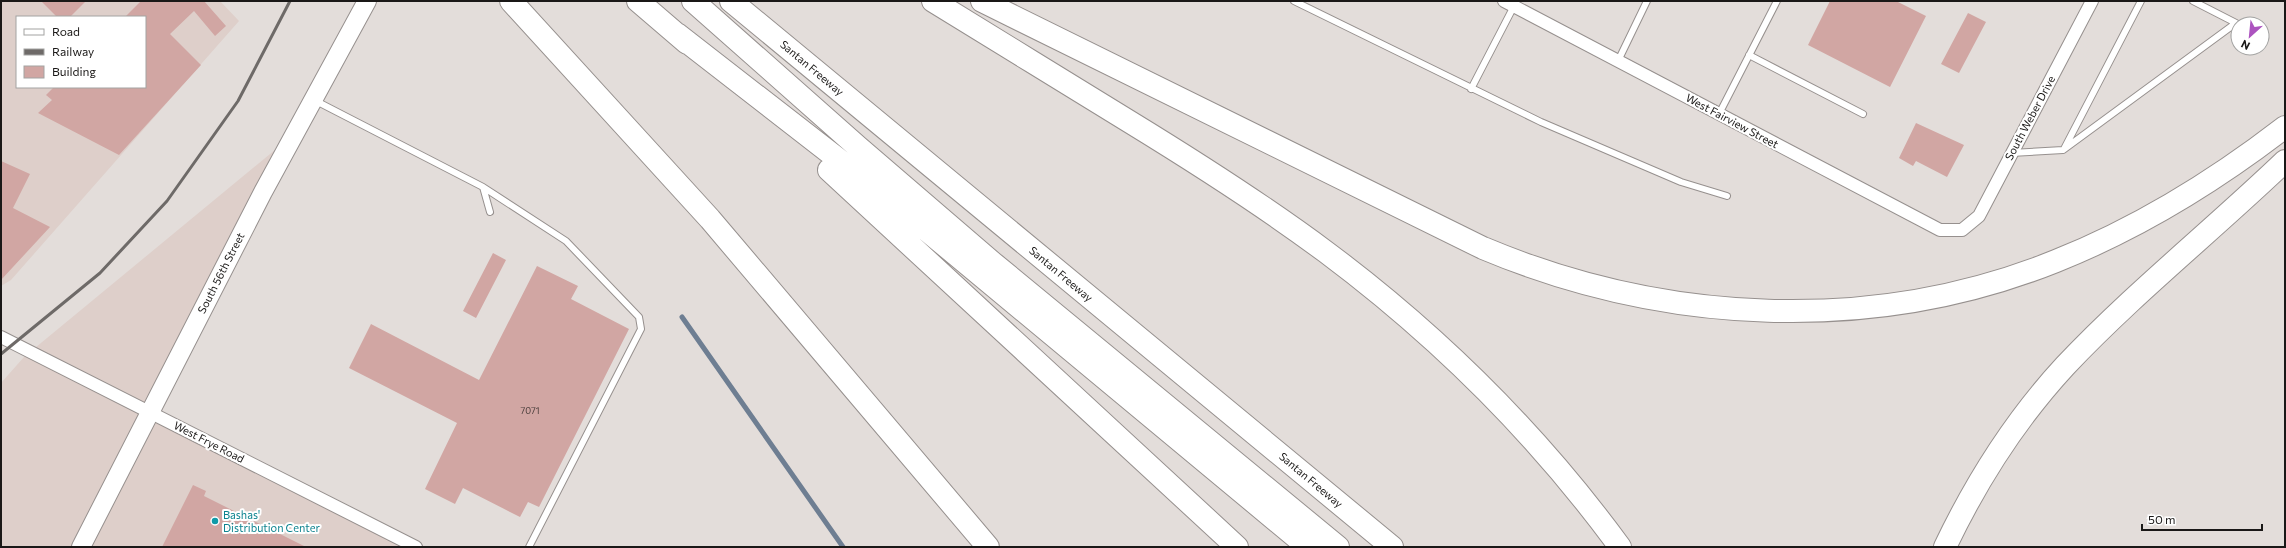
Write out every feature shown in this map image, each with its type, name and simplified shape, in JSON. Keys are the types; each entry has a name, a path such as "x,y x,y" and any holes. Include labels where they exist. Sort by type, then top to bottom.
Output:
{"highway":[{"path":"511,1 715,225 988,547"},
{"path":"638,1 872,208 1171,488 1237,547"},
{"path":"693,1 987,258 1338,547"},
{"name":"Santan Freeway","path":"731,1 1392,547"},
{"path":"933,1 1211,172 1279,217 1350,270 1434,342 1501,407 1560,472 1620,547"},
{"path":"982,1 1496,254 1545,272 1609,291 1662,302 1712,308 1781,312 1845,310 1952,293 2020,274 2090,247 2151,216 2217,176 2285,127"},
{"path":"677,34 883,194 1308,547"},
{"path":"1945,547 1977,487 2004,444 2036,401 2065,366 2285,161"}],"main road":[{"name":"South 56th Street","path":"81,547 312,99 367,1"}],"street":[{"name":"South Weber Drive","path":"1962,230 1979,216 2092,1"},
{"name":"West Fairview Street","path":"1508,3 1940,230 1962,230"},
{"name":"West Frye Road","path":"1,337 416,547"}],"lane":[{"path":"1294,1 1541,122 1681,182 1727,196"},
{"path":"1618,61 1647,1"},
{"path":"1719,114 1777,1"},
{"path":"2063,150 2141,1"},
{"path":"2011,153 2063,150 2236,23 2193,1"},
{"path":"1471,89 1508,3"},
{"path":"1749,55 1863,114"},
{"path":"312,99 483,187 566,241 639,317 641,329 529,547"},
{"path":"483,187 490,212"}],"shaded area":[{"path":"1,1 220,1 239,21 11,280 1,286"},
{"path":"293,135 151,412 416,547 1,547 1,383 24,357"}],"building":[{"path":"41,1 86,1 71,16 56,16"},
{"path":"141,1 204,1 226,26 215,36 194,11 170,34 201,65 119,155 38,113 52,100 46,95 53,88 146,88 146,16 126,16"},
{"path":"1830,1 1896,1 1926,16 1890,87 1808,45"},
{"path":"1968,13 1986,22 1959,73 1941,64"},
{"path":"1916,123 1964,145 1947,177 1916,161 1913,166 1899,158"},
{"path":"1,161 30,174 13,208 50,227 1,280"},
{"path":"493,253 506,260 476,318 463,311"},
{"path":"537,266 578,286 571,299 629,329 539,507 528,502 520,517 463,488 455,504 425,489 457,423 349,368 371,324 479,380"},
{"name":"Bashas' Distribution Center","path":"193,485 206,491 204,496 306,547 162,547"}],"waterway":[{"path":"682,317 843,547"}],"railway":[{"path":"1,354 100,273 167,201 238,101 290,1"}],"place":[{"name":"Bashas' Distribution Center","path":"215,521"}]}
